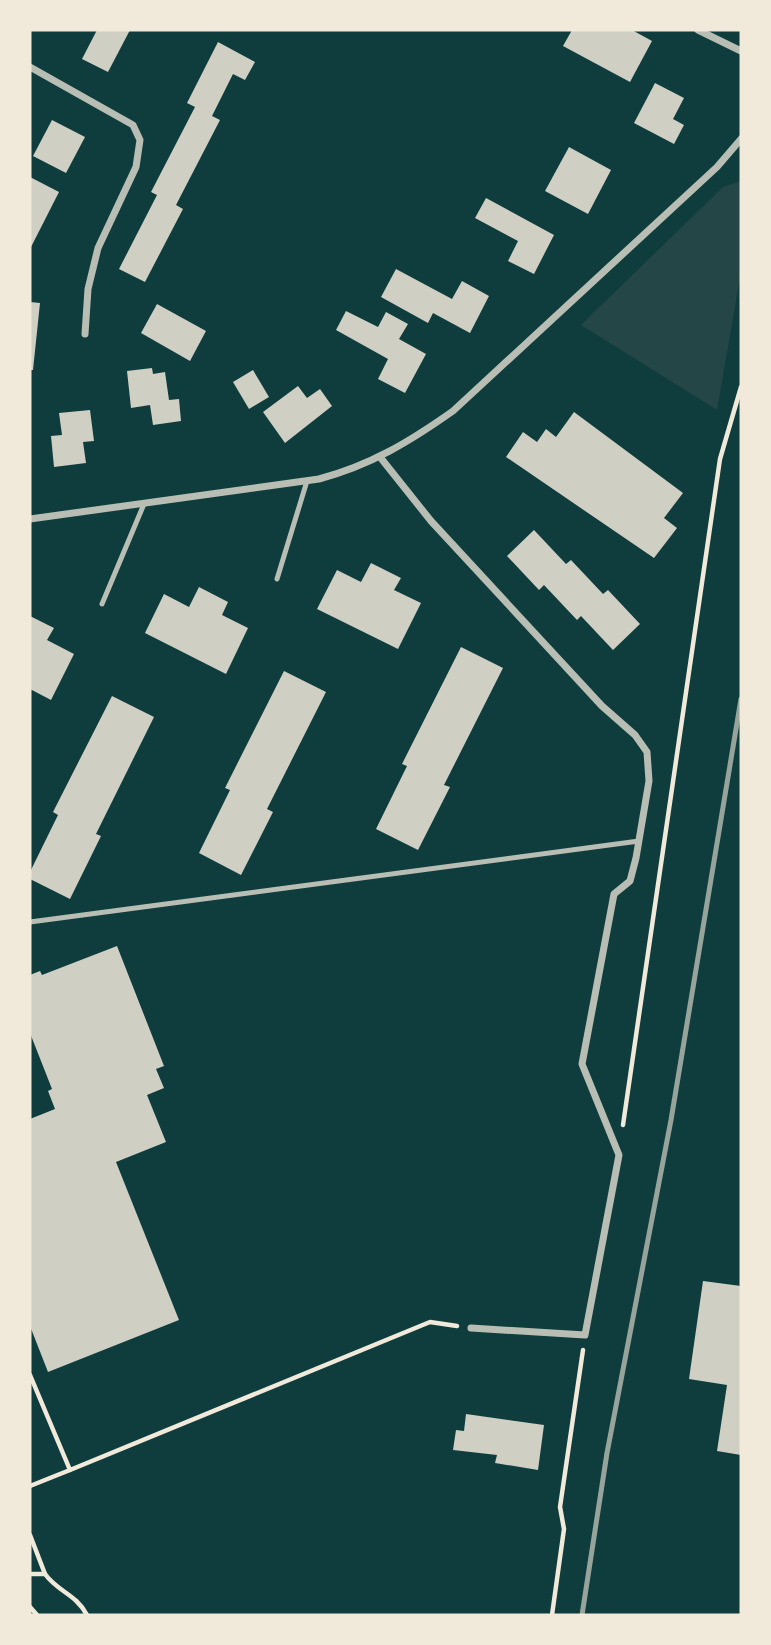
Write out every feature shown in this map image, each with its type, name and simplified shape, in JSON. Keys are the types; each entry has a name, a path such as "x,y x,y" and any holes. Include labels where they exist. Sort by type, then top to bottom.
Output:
{"street":[{"path":"698,30 741,51"},
{"path":"30,68 133,125 140,140 136,167 98,248 88,289 85,334"},
{"path":"30,519 307,481 351,471 380,457 421,434 453,411 718,167 741,139"},
{"path":"380,457 430,521 602,706 635,735 647,752 649,781 639,841 630,881 614,894 582,1064 619,1154 585,1335 471,1328"}],"lane":[{"path":"276,579 307,481"},
{"path":"102,604 144,504"},
{"path":"30,922 639,841"}],"path":[{"path":"619,1154 720,459 741,387"},
{"path":"30,1486 430,1322 471,1328"},
{"path":"552,1615 564,1529 560,1507 585,1335"},
{"path":"30,1375 70,1470"},
{"path":"30,1535 45,1574 54,1587 73,1596 87,1615"},
{"path":"30,1574 45,1574"},
{"path":"30,1607 37,1615"}],"shaded area":[{"path":"741,181 741,272 717,410 581,325 723,187"}],"building":[{"path":"97,30 130,30 108,72 82,59"},
{"path":"572,30 632,30 652,41 630,82 563,46"},
{"path":"218,42 255,62 245,80 233,74 212,116 220,120 176,205 183,209 145,282 119,269 157,195 151,192 195,107 187,103"},
{"path":"655,83 684,98 673,119 684,125 674,144 634,123"},
{"path":"52,120 85,137 66,173 33,156"},
{"path":"569,147 611,170 588,214 545,191"},
{"path":"30,177 59,192 30,249"},
{"path":"486,198 554,235 534,274 508,261 518,241 475,218"},
{"path":"396,269 452,299 462,281 489,296 470,333 433,313 428,323 381,297"},
{"path":"30,302 40,303 33,370 30,370"},
{"path":"157,304 206,331 190,361 141,333"},
{"path":"346,311 378,327 386,312 408,324 399,339 426,354 405,393 378,379 388,359 336,330"},
{"path":"152,368 153,374 165,372 169,400 179,399 181,421 153,425 150,405 131,408 127,371"},
{"path":"253,370 269,397 249,409 233,382"},
{"path":"298,386 307,398 320,389 332,406 285,443 263,412"},
{"path":"90,410 94,441 83,442 86,463 54,467 51,436 62,435 59,413"},
{"path":"574,412 683,493 664,518 677,528 654,558 506,457 523,432 537,442 546,429 556,437"},
{"path":"534,530 566,564 571,560 603,594 608,590 640,624 613,650 581,616 577,620 544,585 539,590 507,556"},
{"path":"371,563 401,578 394,590 421,603 398,649 317,609 337,570 361,582"},
{"path":"199,587 228,602 222,615 248,628 226,674 145,633 164,594 189,607"},
{"path":"30,616 54,628 47,640 74,654 51,700 30,689"},
{"path":"461,647 503,668 444,785 450,787 418,850 376,829 407,766 402,764"},
{"path":"284,671 326,692 267,809 273,812 241,875 199,853 230,790 225,788"},
{"path":"112,696 154,717 96,834 101,836 70,899 30,879 30,872 58,815 53,812"},
{"path":"117,946 164,1066 156,1069 164,1088 147,1095 166,1142 116,1162 179,1320 48,1372 30,1326 30,1119 55,1109 48,1091 52,1089 30,1033 30,975 40,971 42,975"},
{"path":"703,1281 741,1286 741,1455 717,1451 727,1385 689,1379"},
{"path":"466,1414 544,1425 538,1470 495,1463 497,1455 453,1450 456,1430 464,1431"}],"railway":[{"path":"582,1615 607,1453 671,1120 741,699"}]}
